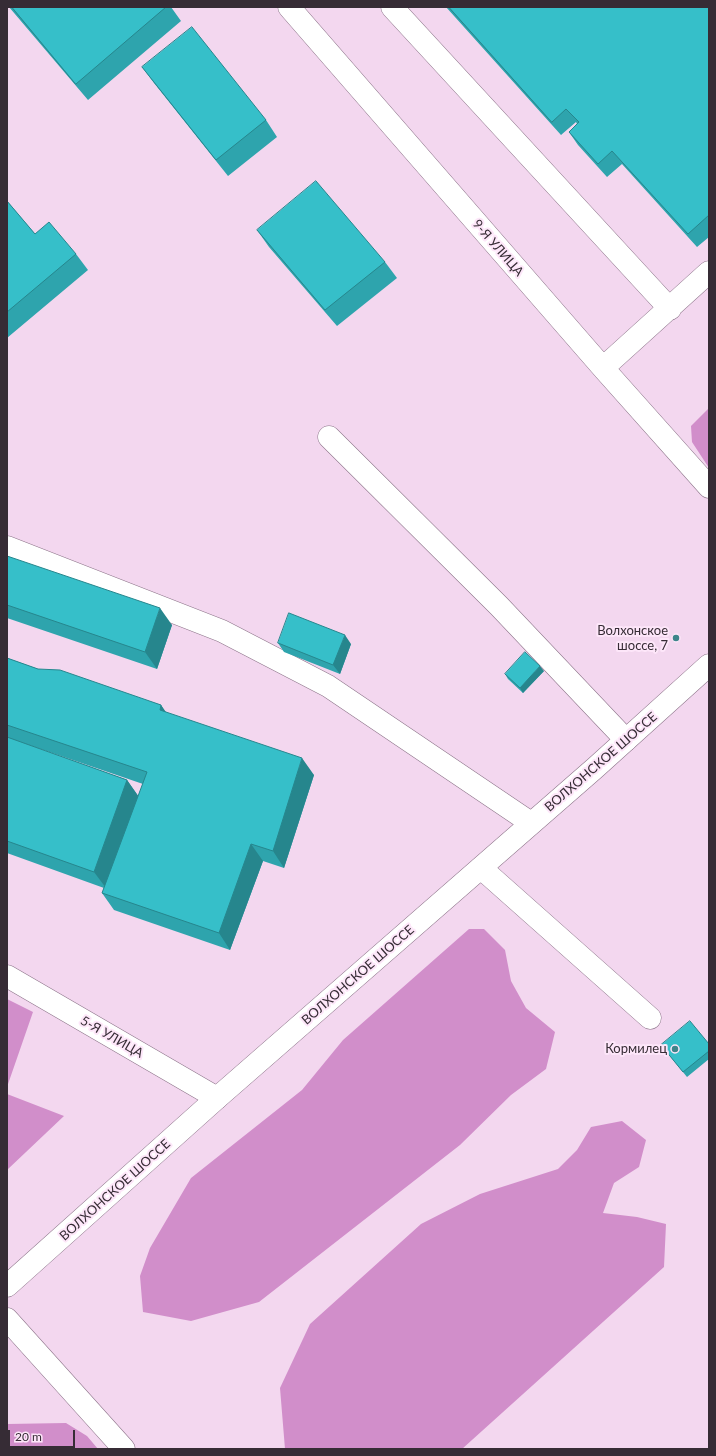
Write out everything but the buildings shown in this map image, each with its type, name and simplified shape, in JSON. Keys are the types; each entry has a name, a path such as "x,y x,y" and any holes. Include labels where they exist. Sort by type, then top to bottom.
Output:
{"street":[{"name":"9-Я УЛИЦА","path":"289,7 603,368 709,487"},
{"path":"392,7 670,309"},
{"path":"603,368 670,309 709,272"},
{"path":"329,437 499,606 626,740"},
{"path":"7,547 222,631 328,686 531,822"},
{"name":"ВОЛХОНСКОЕ ШОССЕ","path":"7,1286 217,1098 481,868 531,822 709,666"},
{"path":"481,868 650,1018"},
{"name":"5-Я УЛИЦА","path":"7,976 217,1098"},
{"path":"7,1319 124,1449"}],"shaded area":[{"path":"709,408 709,468 692,442 691,426"},
{"path":"469,929 484,929 505,950 511,981 526,1008 555,1032 546,1069 511,1095 460,1145 259,1302 191,1321 143,1312 140,1276 150,1248 191,1178 302,1090 343,1040"},
{"path":"7,999 33,1012 7,1087"},
{"path":"7,1094 64,1116 7,1170"},
{"path":"622,1121 646,1140 639,1167 614,1183 603,1213 637,1217 666,1224 664,1267 462,1449 285,1449 280,1388 310,1324 421,1224 480,1194 558,1169 577,1150 591,1127"},
{"path":"66,1423 87,1436 98,1449 7,1449 7,1424"}],"place":[{"name":"Волхонское шоссе, 7","path":"676,638"},
{"name":"Кормилец","path":"675,1049"}]}
